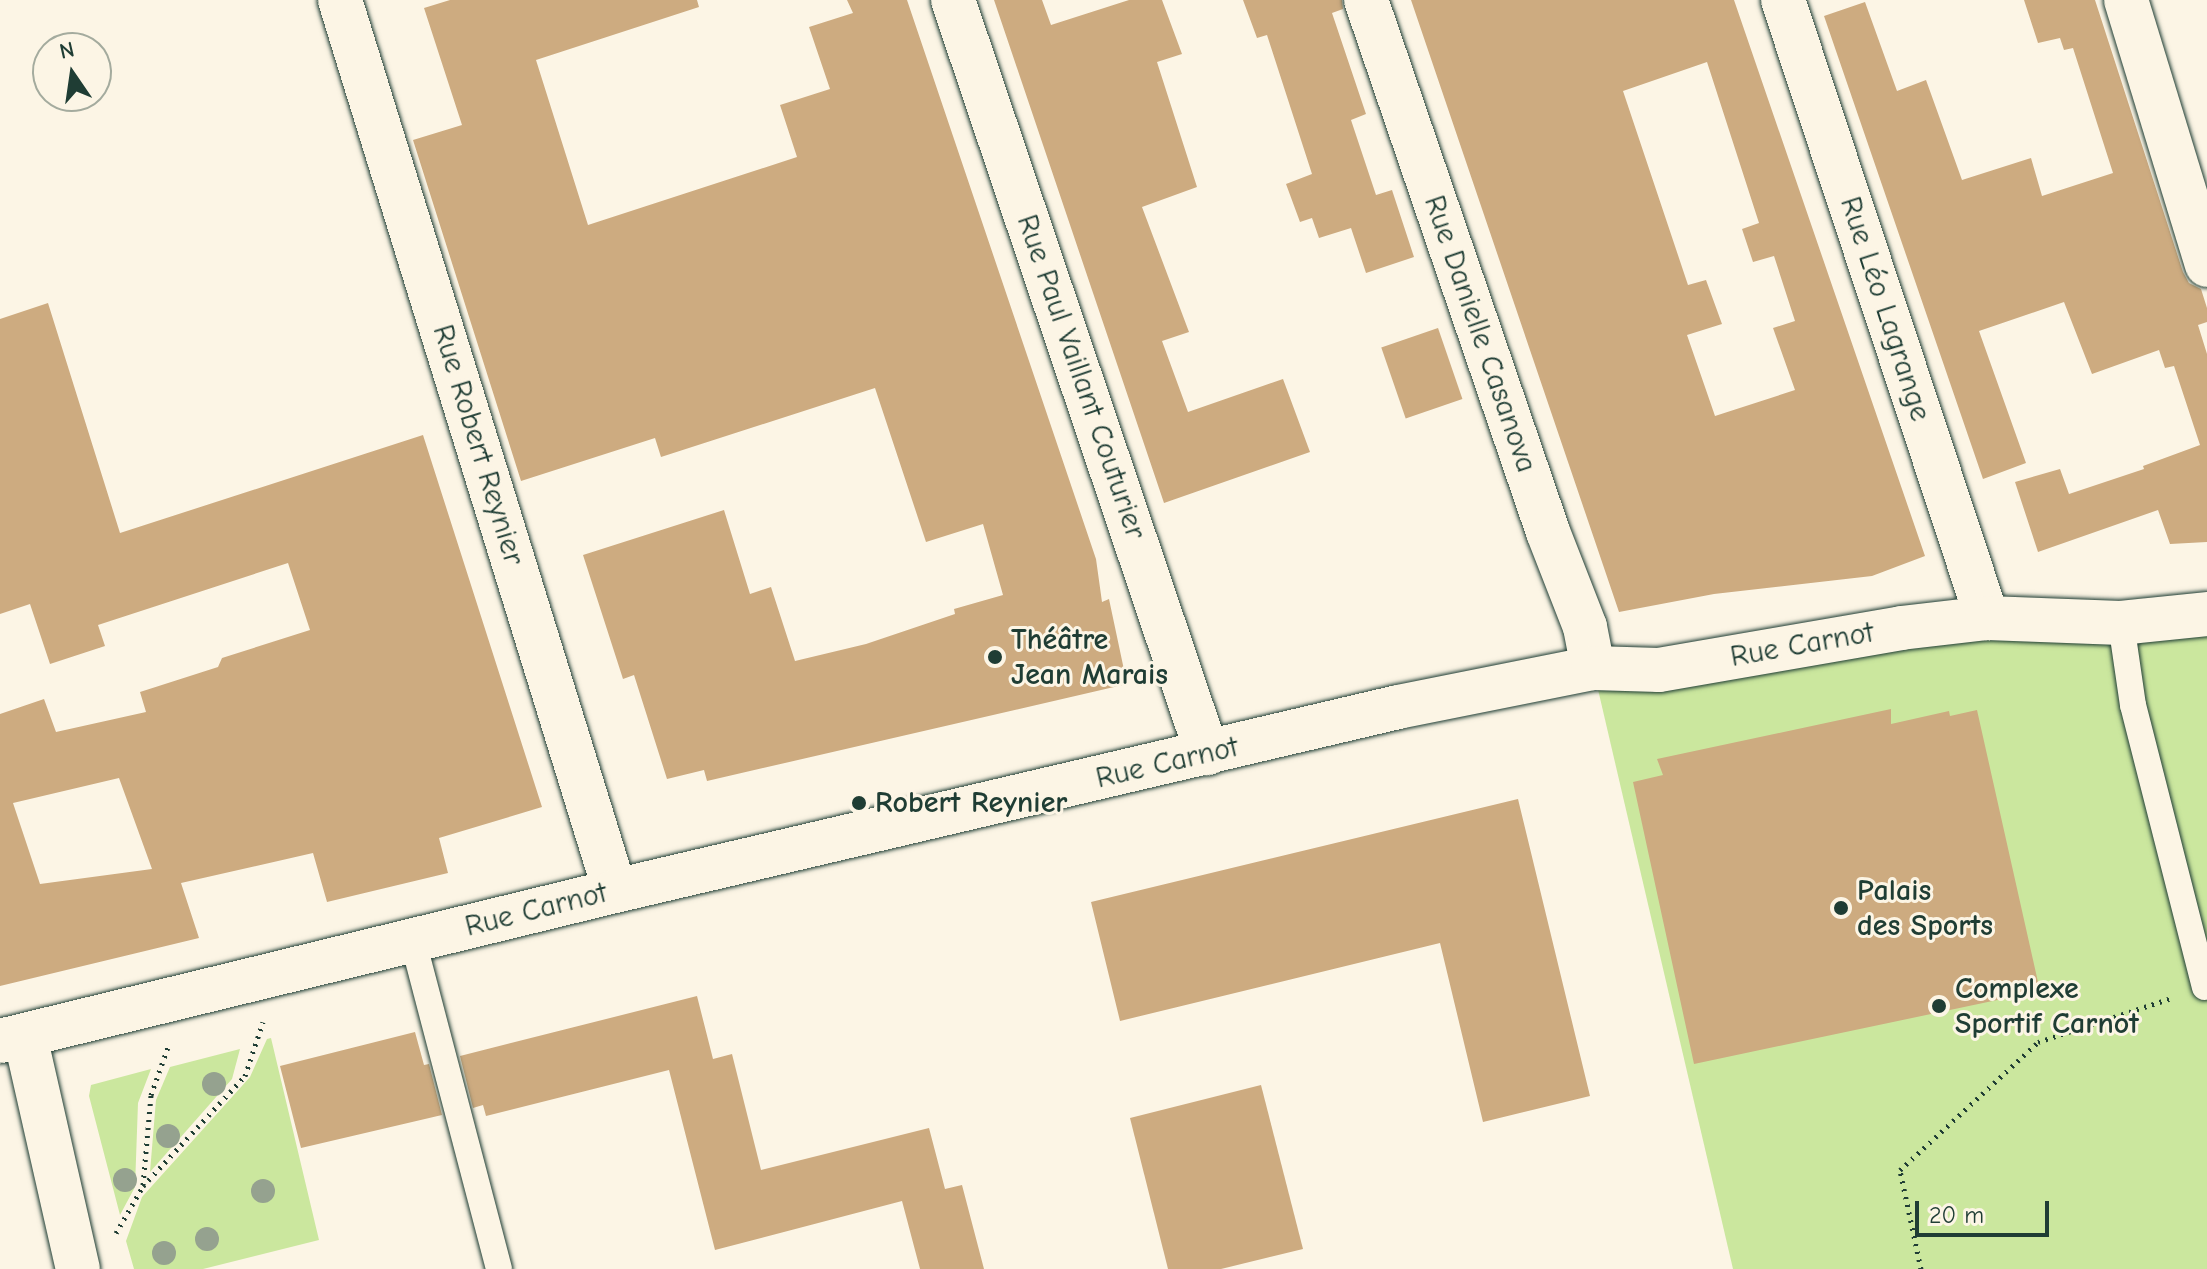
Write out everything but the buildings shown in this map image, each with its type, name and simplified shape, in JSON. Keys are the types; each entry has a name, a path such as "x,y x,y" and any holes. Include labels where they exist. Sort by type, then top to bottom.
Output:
{"street":[{"name":"Rue Robert Reynier","path":"340,0 615,891"},
{"name":"Rue Paul Vaillant Couturier","path":"953,0 1207,753"},
{"name":"Rue Danielle Casanova","path":"1366,0 1548,532 1585,627 1593,668"},
{"name":"Rue Léo Lagrange","path":"1783,0 1987,618"},
{"path":"2126,0 2207,265"},
{"name":"Rue Carnot","path":"12,1038 615,891 1398,707 1593,668 1659,670 1901,628 1987,618 2121,623 2207,614"},
{"path":"12,1038 94,1255"}],"lane":[{"path":"2121,623 2133,705 2205,987"},
{"path":"413,941 499,1269"}],"path":[{"path":"94,1255 124,1224 143,1186 245,1076 263,1027 267,976"},
{"path":"1921,1269 1900,1170 2038,1042 2205,987"},
{"path":"143,1186 151,1095 168,1055 173,999"}],"green space":[{"name":"Complexe Sportif Carnot","path":"2207,614 2207,1269 1733,1269 1593,668"},
{"path":"271,1038 319,1240 203,1269 134,1269 126,1241 142,1197 250,1077 267,1039"},
{"path":"240,1049 232,1079 150,1172 156,1100 170,1067"},
{"path":"151,1069 138,1103 135,1187 120,1215 89,1096 91,1085"}],"place":[{"name":"Théâtre Jean Marais","path":"995,657"},
{"name":"Robert Reynier","path":"859,803"},
{"name":"Palais des Sports","path":"1841,908"},
{"name":"Complexe Sportif Carnot","path":"1939,1006"}]}
